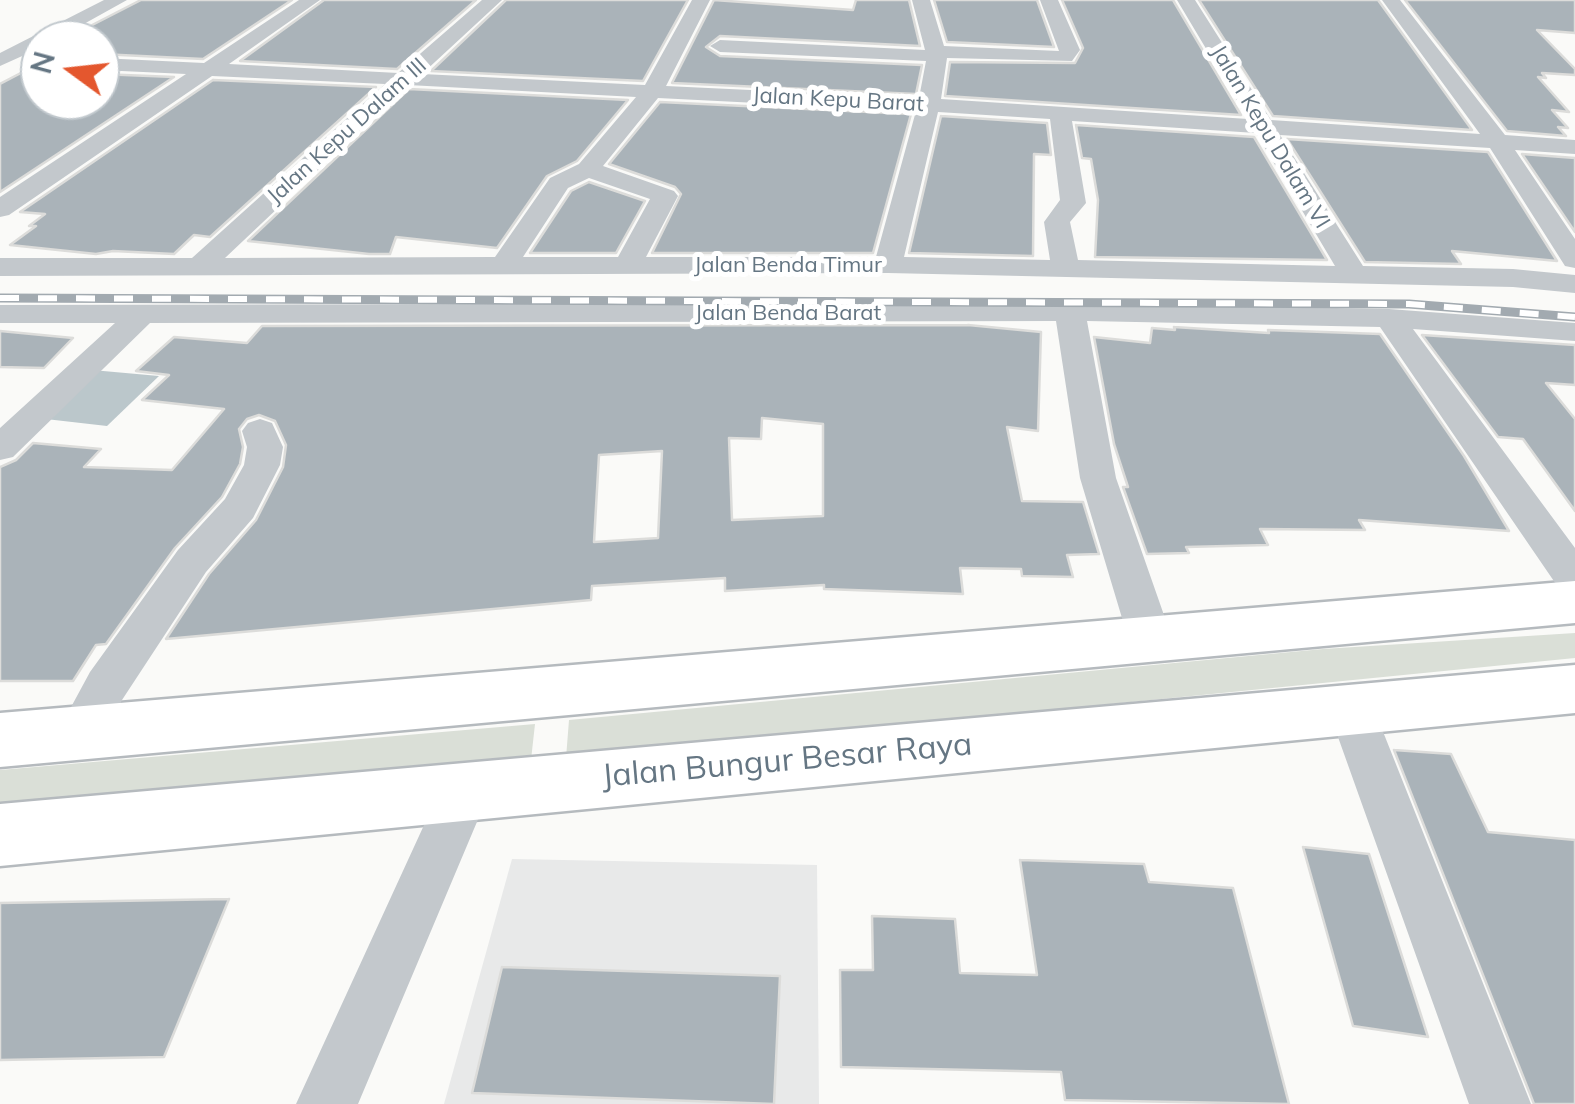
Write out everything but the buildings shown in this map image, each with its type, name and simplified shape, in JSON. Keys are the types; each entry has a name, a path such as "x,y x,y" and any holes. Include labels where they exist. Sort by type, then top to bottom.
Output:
{"main road":[{"path":"0,740 1575,602"},
{"name":"Jalan Bungur Besar Raya","path":"0,834 1575,689"}],"street":[{"path":"79,0 116,1"},
{"path":"0,210 311,0"},
{"name":"Jalan Kepu Dalam III","path":"202,264 494,0"},
{"path":"505,264 559,183 588,170 653,90 701,0"},
{"path":"888,265 929,105 937,54 921,0"},
{"path":"720,46 1064,57 1070,50 1049,0"},
{"name":"Jalan Kepu Dalam VI","path":"1186,0 1354,274"},
{"path":"1391,0 1497,141 1575,260"},
{"path":"0,67 116,1"},
{"name":"Jalan Kepu Barat","path":"120,65 929,105 1575,147"},
{"path":"1060,114 1074,203 1062,211 1056,222 1066,268"},
{"path":"588,170 665,196 628,264"},
{"name":"Jalan Benda Timur","path":"0,266 888,265 1354,274 1575,284"},
{"path":"1070,312 1098,478 1150,638"},
{"name":"Jalan Benda Barat","path":"0,314 1070,312 1389,318 1575,332"},
{"path":"0,448 140,316"},
{"path":"1389,318 1575,578"},
{"path":"81,733 106,686 182,576 239,508 262,465 265,446 260,431"},
{"path":"1352,709 1500,1104"},
{"path":"326,1104 465,791"}],"shaded area":[{"path":"92,370 159,376 107,426 37,418"},
{"path":"1575,633 1575,658 566,758 569,720 1323,649"},
{"path":"535,724 531,760 0,809 0,770"},
{"path":"512,859 817,865 819,1104 444,1104"}],"railway":[{"path":"0,298 1409,304 1575,317"}]}
